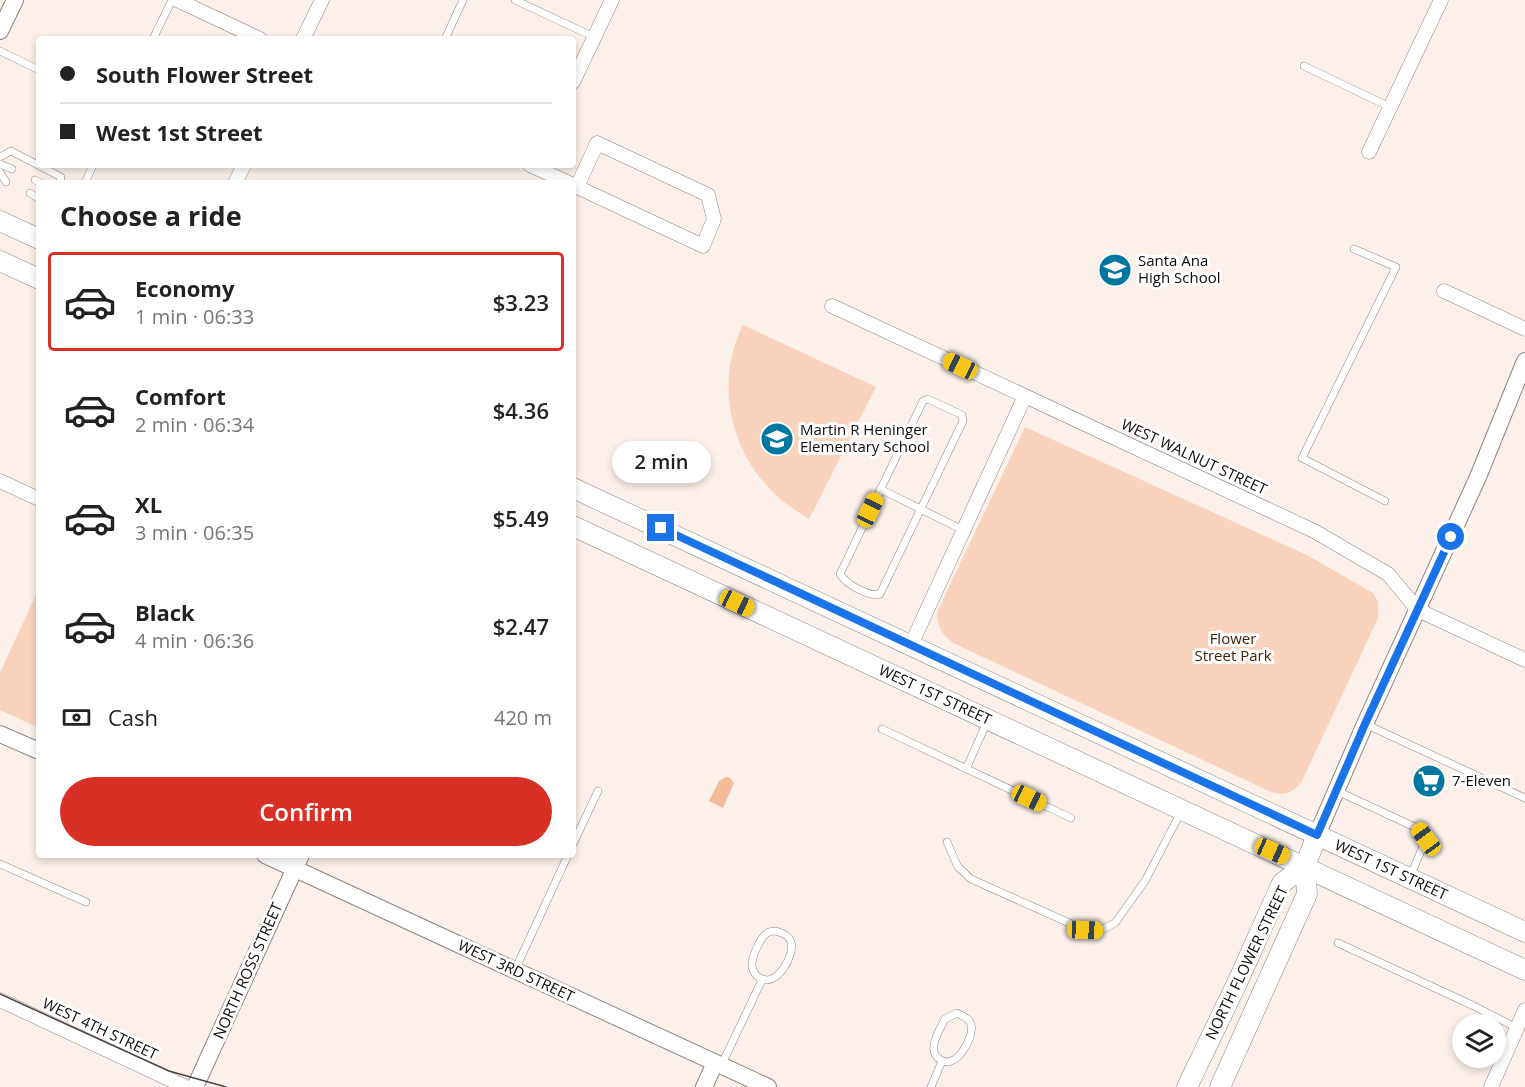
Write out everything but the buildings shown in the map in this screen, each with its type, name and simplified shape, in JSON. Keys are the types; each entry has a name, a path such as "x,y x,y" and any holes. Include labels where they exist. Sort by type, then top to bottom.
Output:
{"main road":[{"path":"0,221 36,238"},
{"path":"0,261 36,278"},
{"name":"WEST 1ST STREET","path":"576,489 1525,932"},
{"name":"WEST 1ST STREET","path":"576,527 1525,970"},
{"path":"1305,866 1317,835"},
{"name":"NORTH FLOWER STREET","path":"1187,1087 1282,883 1305,866"},
{"name":"NORTH FLOWER STREET","path":"1220,1087 1307,894 1305,866"}],"street":[{"path":"0,31 15,0"},
{"path":"177,0 254,36"},
{"path":"304,36 322,0"},
{"path":"576,76 612,0"},
{"path":"1369,152 1441,0"},
{"path":"576,180 597,143 708,195 714,219 703,246 576,186"},
{"path":"538,168 563,180"},
{"path":"1444,291 1525,329"},
{"name":"WEST WALNUT STREET","path":"832,306 1314,531 1388,574 1418,610 1525,660"},
{"path":"1317,835 1365,724 1520,386 1525,361"},
{"path":"910,645 1025,396"},
{"path":"0,481 36,498"},
{"path":"0,734 36,751"},
{"name":"WEST 3RD STREET","path":"279,858 298,862 515,970 768,1087"},
{"name":"NORTH ROSS STREET","path":"195,1087 298,862"},
{"name":"WEST 4TH STREET","path":"0,1000 186,1087"},
{"path":"1491,1087 1525,1010"},
{"path":"704,1087 718,1064"}],"lane":[{"path":"154,36 172,0"},
{"path":"446,36 463,0"},
{"path":"515,0 594,37"},
{"path":"0,51 36,69"},
{"path":"1304,66 1390,107"},
{"path":"0,157 11,151 36,164"},
{"path":"0,164 12,169"},
{"path":"44,168 61,177 60,180"},
{"path":"0,172 6,182"},
{"path":"30,194 36,197"},
{"path":"1354,249 1396,267 1302,458 1385,501"},
{"path":"928,399 962,415 963,421 921,509 880,594 874,596 845,581 840,574 923,401 928,399"},
{"path":"880,489 963,530"},
{"path":"966,769 988,720"},
{"path":"1365,724 1525,798"},
{"path":"882,729 1071,818"},
{"path":"1336,790 1419,829 1426,839 1409,879"},
{"path":"576,838 598,791"},
{"path":"947,842 958,867 971,879 1085,930 1101,930 1116,923 1145,881 1182,810"},
{"path":"515,970 567,858"},
{"path":"0,864 86,902"},
{"path":"776,931 786,935 791,941 791,950 781,973 769,981 762,980 755,975 752,966 763,938 769,932 776,931"},
{"path":"1338,943 1517,1028"},
{"path":"718,1064 762,980"},
{"path":"957,1013 967,1018 971,1025 971,1032 960,1055 949,1062 942,1061 935,1056 934,1042 945,1018 957,1013"},
{"path":"931,1087 942,1061"}],"green space":[{"path":"743,325 876,387 809,519 769,488 755,471 736,432 730,410 730,367"},
{"name":"Flower Street Park","path":"1025,427 1309,556 1373,593 1378,602 1378,618 1301,783 1294,789 1284,794 1271,792 953,643 943,633 939,626 937,612"},
{"path":"36,595 36,727 0,710 0,673"}],"shaded area":[{"path":"726,777 734,783 723,808 709,801 719,781"}],"tram line":[{"path":"0,994 169,1071 226,1087"}],"place":[{"name":"Santa Ana High School","path":"1115,270"},
{"name":"Martin R Heninger Elementary School","path":"777,439"},
{"name":"7-Eleven","path":"1429,781"}],"route":[{"path":"661,528 1317,835 1451,537"}]}
